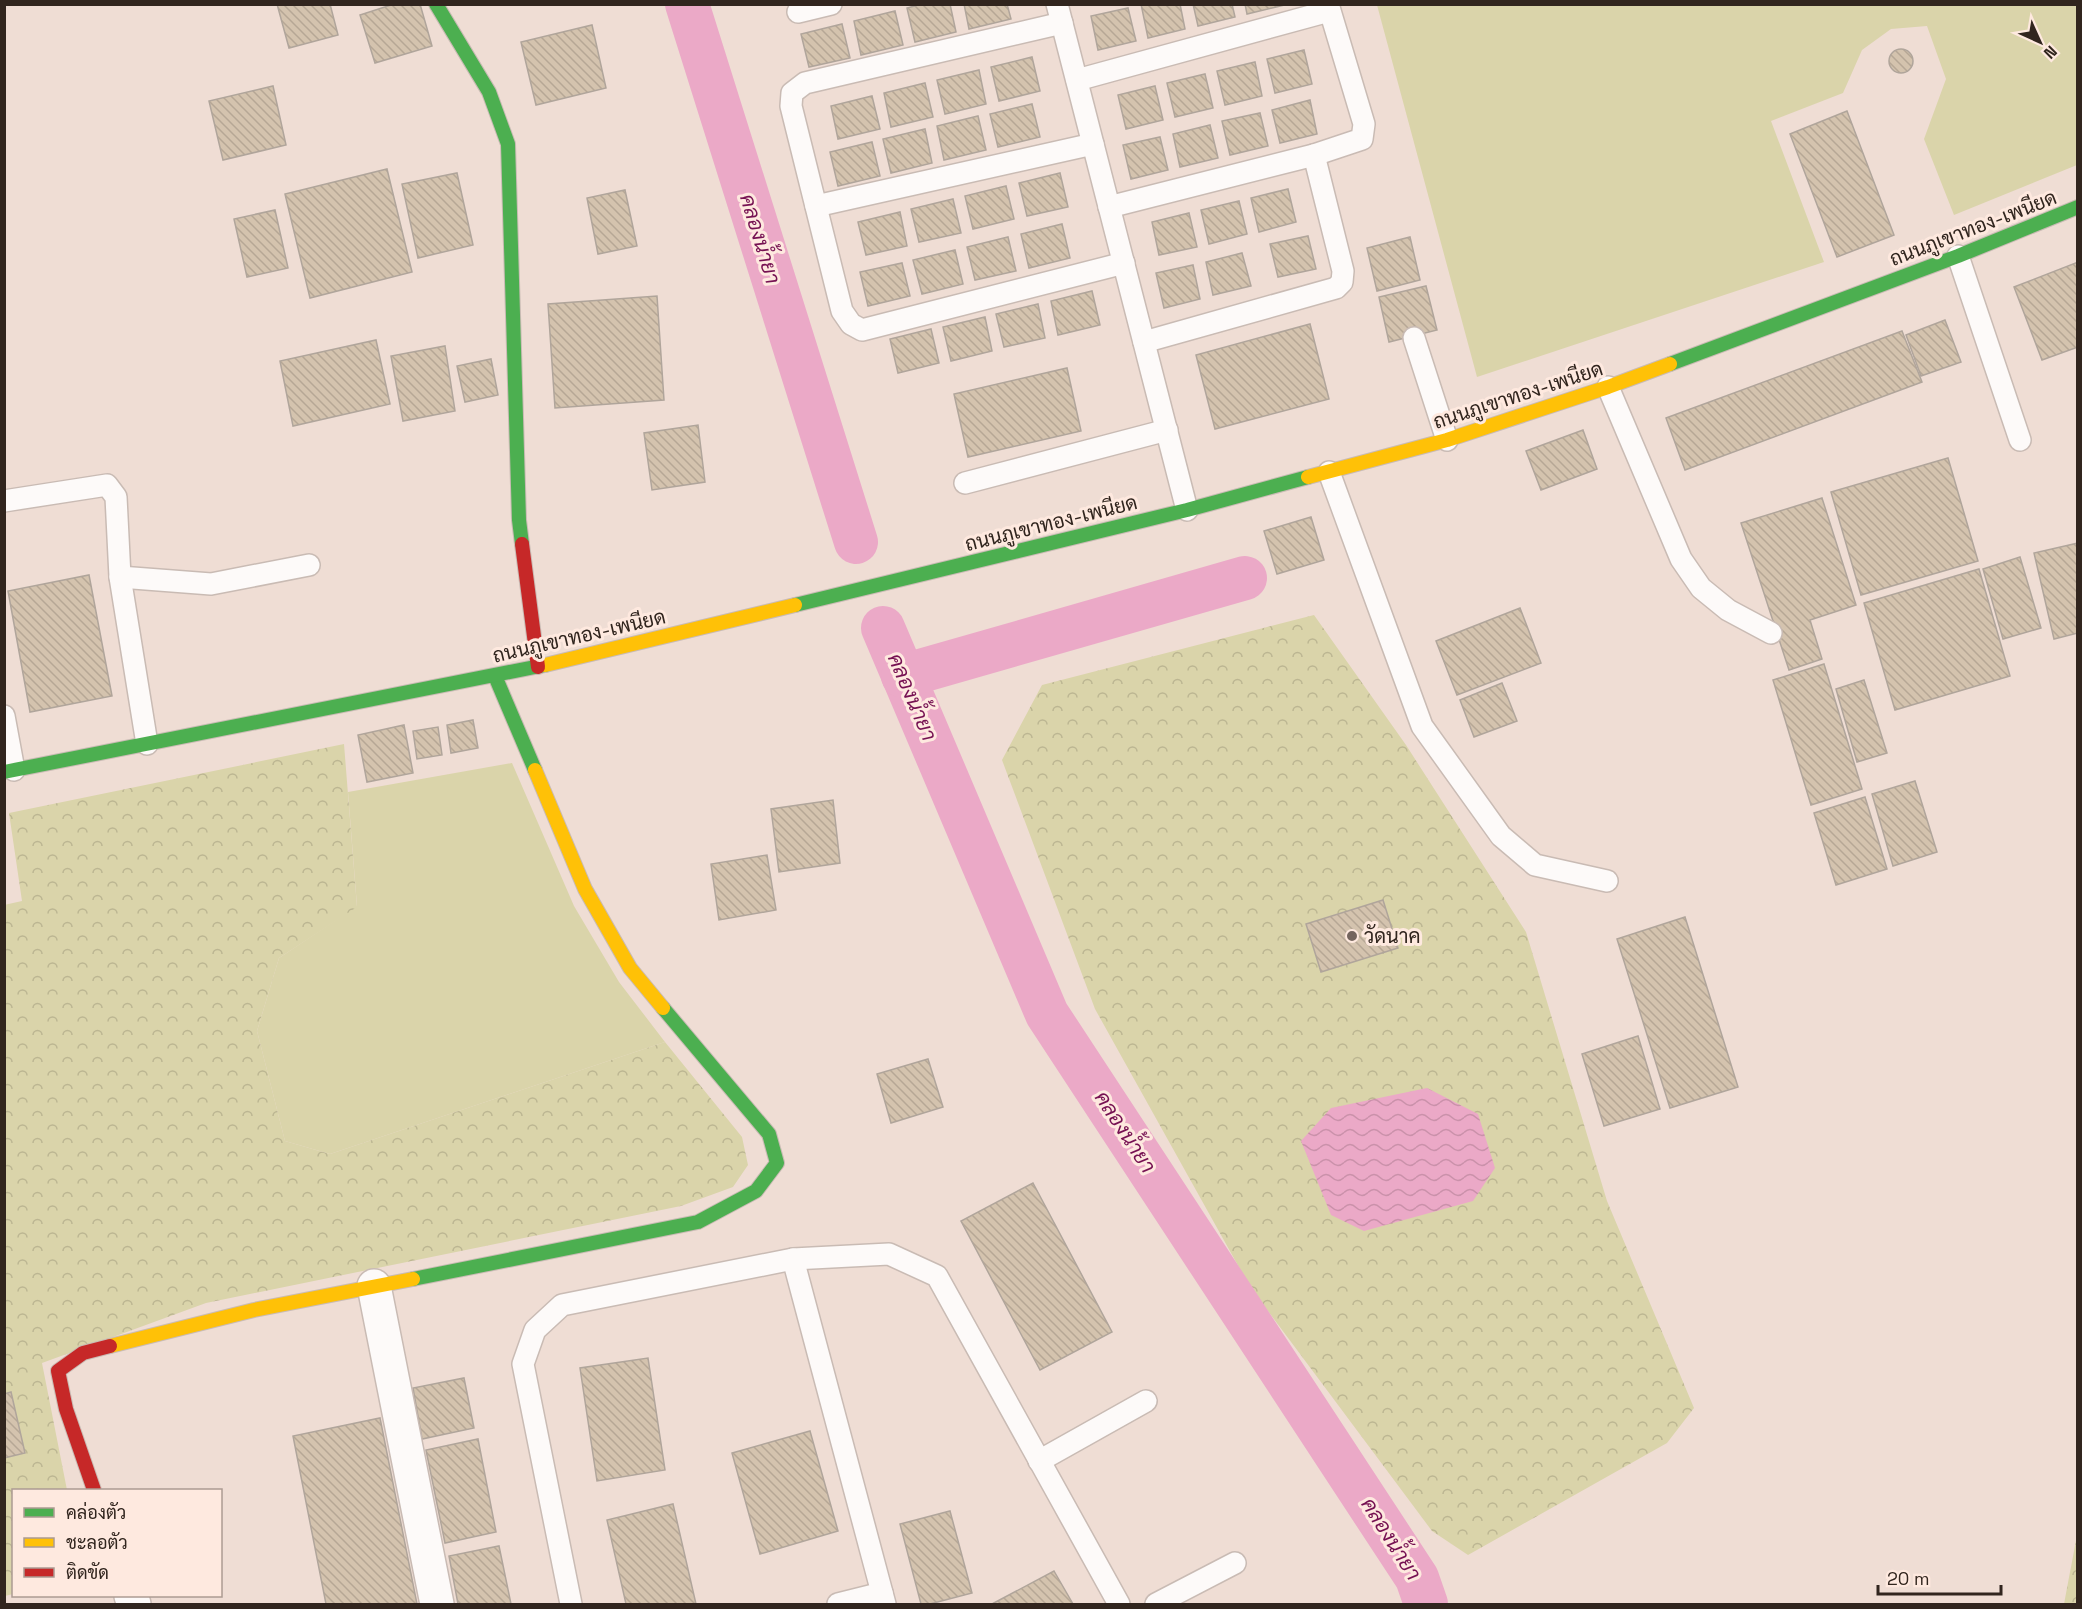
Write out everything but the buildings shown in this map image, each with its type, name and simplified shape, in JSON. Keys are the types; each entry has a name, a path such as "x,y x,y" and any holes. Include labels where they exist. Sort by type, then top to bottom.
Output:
{"main road":[{"path":"436,4 489,92 508,144 519,520 538,667"},
{"name":"ถนนภูเขาทอง-เพนียด","path":"9,771 538,667 1187,510 1447,440 1608,387 1958,256 2078,207"},
{"path":"93,1489 66,1408 58,1371 83,1353 254,1310 698,1222 756,1191 777,1163 769,1134 630,968 585,889 495,676"}],"street":[{"path":"374,1286 437,1605"}],"lane":[{"path":"798,12 831,4"},
{"path":"1077,80 1328,8 1364,124 1362,139 1314,155 1109,207"},
{"path":"1124,263 862,330 851,324 842,311 791,106 792,93 805,83 1059,14 1077,80 1109,207 1124,263 1167,430 1187,510"},
{"path":"816,206 1093,144"},
{"path":"1144,342 1336,288 1342,282 1344,272 1314,155"},
{"path":"1958,256 2020,441"},
{"path":"1414,338 1447,440"},
{"path":"1608,387 1681,559 1701,588 1728,610 1771,633"},
{"path":"965,483 1167,430"},
{"path":"1329,472 1422,726 1501,836 1535,865 1607,881"},
{"path":"4,501 107,485 116,497 120,577 147,744"},
{"path":"120,577 211,584 309,565"},
{"path":"4,716 9,771"},
{"path":"571,1605 523,1364 535,1330 562,1305 793,1259 889,1254 937,1276 1119,1605"},
{"path":"793,1259 883,1599 838,1605"},
{"path":"1039,1461 1146,1401"},
{"path":"1156,1605 1235,1563"}],"green space":[{"path":"1377,5 2077,5 2077,165 1954,215 1924,139 1946,79 1927,26 1891,29 1862,50 1843,93 1771,121 1824,262 1477,377"},
{"path":"1314,615 1406,745 1526,932 1607,1201 1694,1408 1667,1443 1468,1555 1432,1531 1250,1287 1095,1009 1002,760 1042,685"},
{"path":"344,744 357,907 279,958 257,1031 285,1141 330,1154 665,1042 742,1137 748,1165 733,1187 681,1206 206,1303 42,1363 67,1489 12,1489 12,1594 5,1596 4,905 22,901 9,813"},
{"path":"512,763 574,906 619,982 665,1042 330,1154 285,1141 257,1031 279,958 357,906 348,792"},
{"path":"2077,1535 2077,1604 2064,1604"}],"water":[{"path":"1427,1088 1478,1114 1495,1168 1473,1201 1364,1231 1331,1215 1301,1141 1331,1108"}],"waterway":[{"name":"คลองน้ำยา","path":"687,4 856,542"},
{"path":"903,676 1245,578"},
{"name":"คลองน้ำยา","path":"883,628 1047,1014 1417,1578 1426,1604"}],"traffic: fast":[{"path":"436,4 489,92 508,144 519,520 522,544"},
{"path":"1670,364 1958,256 2078,207"},
{"path":"795,605 1187,510 1308,477"},
{"path":"4,772 545,665"},
{"path":"495,676 535,770"},
{"path":"413,1279 698,1222 756,1191 777,1163 769,1134 663,1008"}],"traffic: slow":[{"path":"1308,477 1447,440 1670,364"},
{"path":"545,665 795,605"},
{"path":"535,770 585,889 630,968 663,1008"},
{"path":"110,1346 254,1310 413,1279"}],"traffic: jam":[{"path":"522,544 538,667"},
{"path":"94,1489 66,1409 58,1371 83,1353 110,1346"}],"place":[{"name":"วัดนาค","path":"1352,936"}]}
